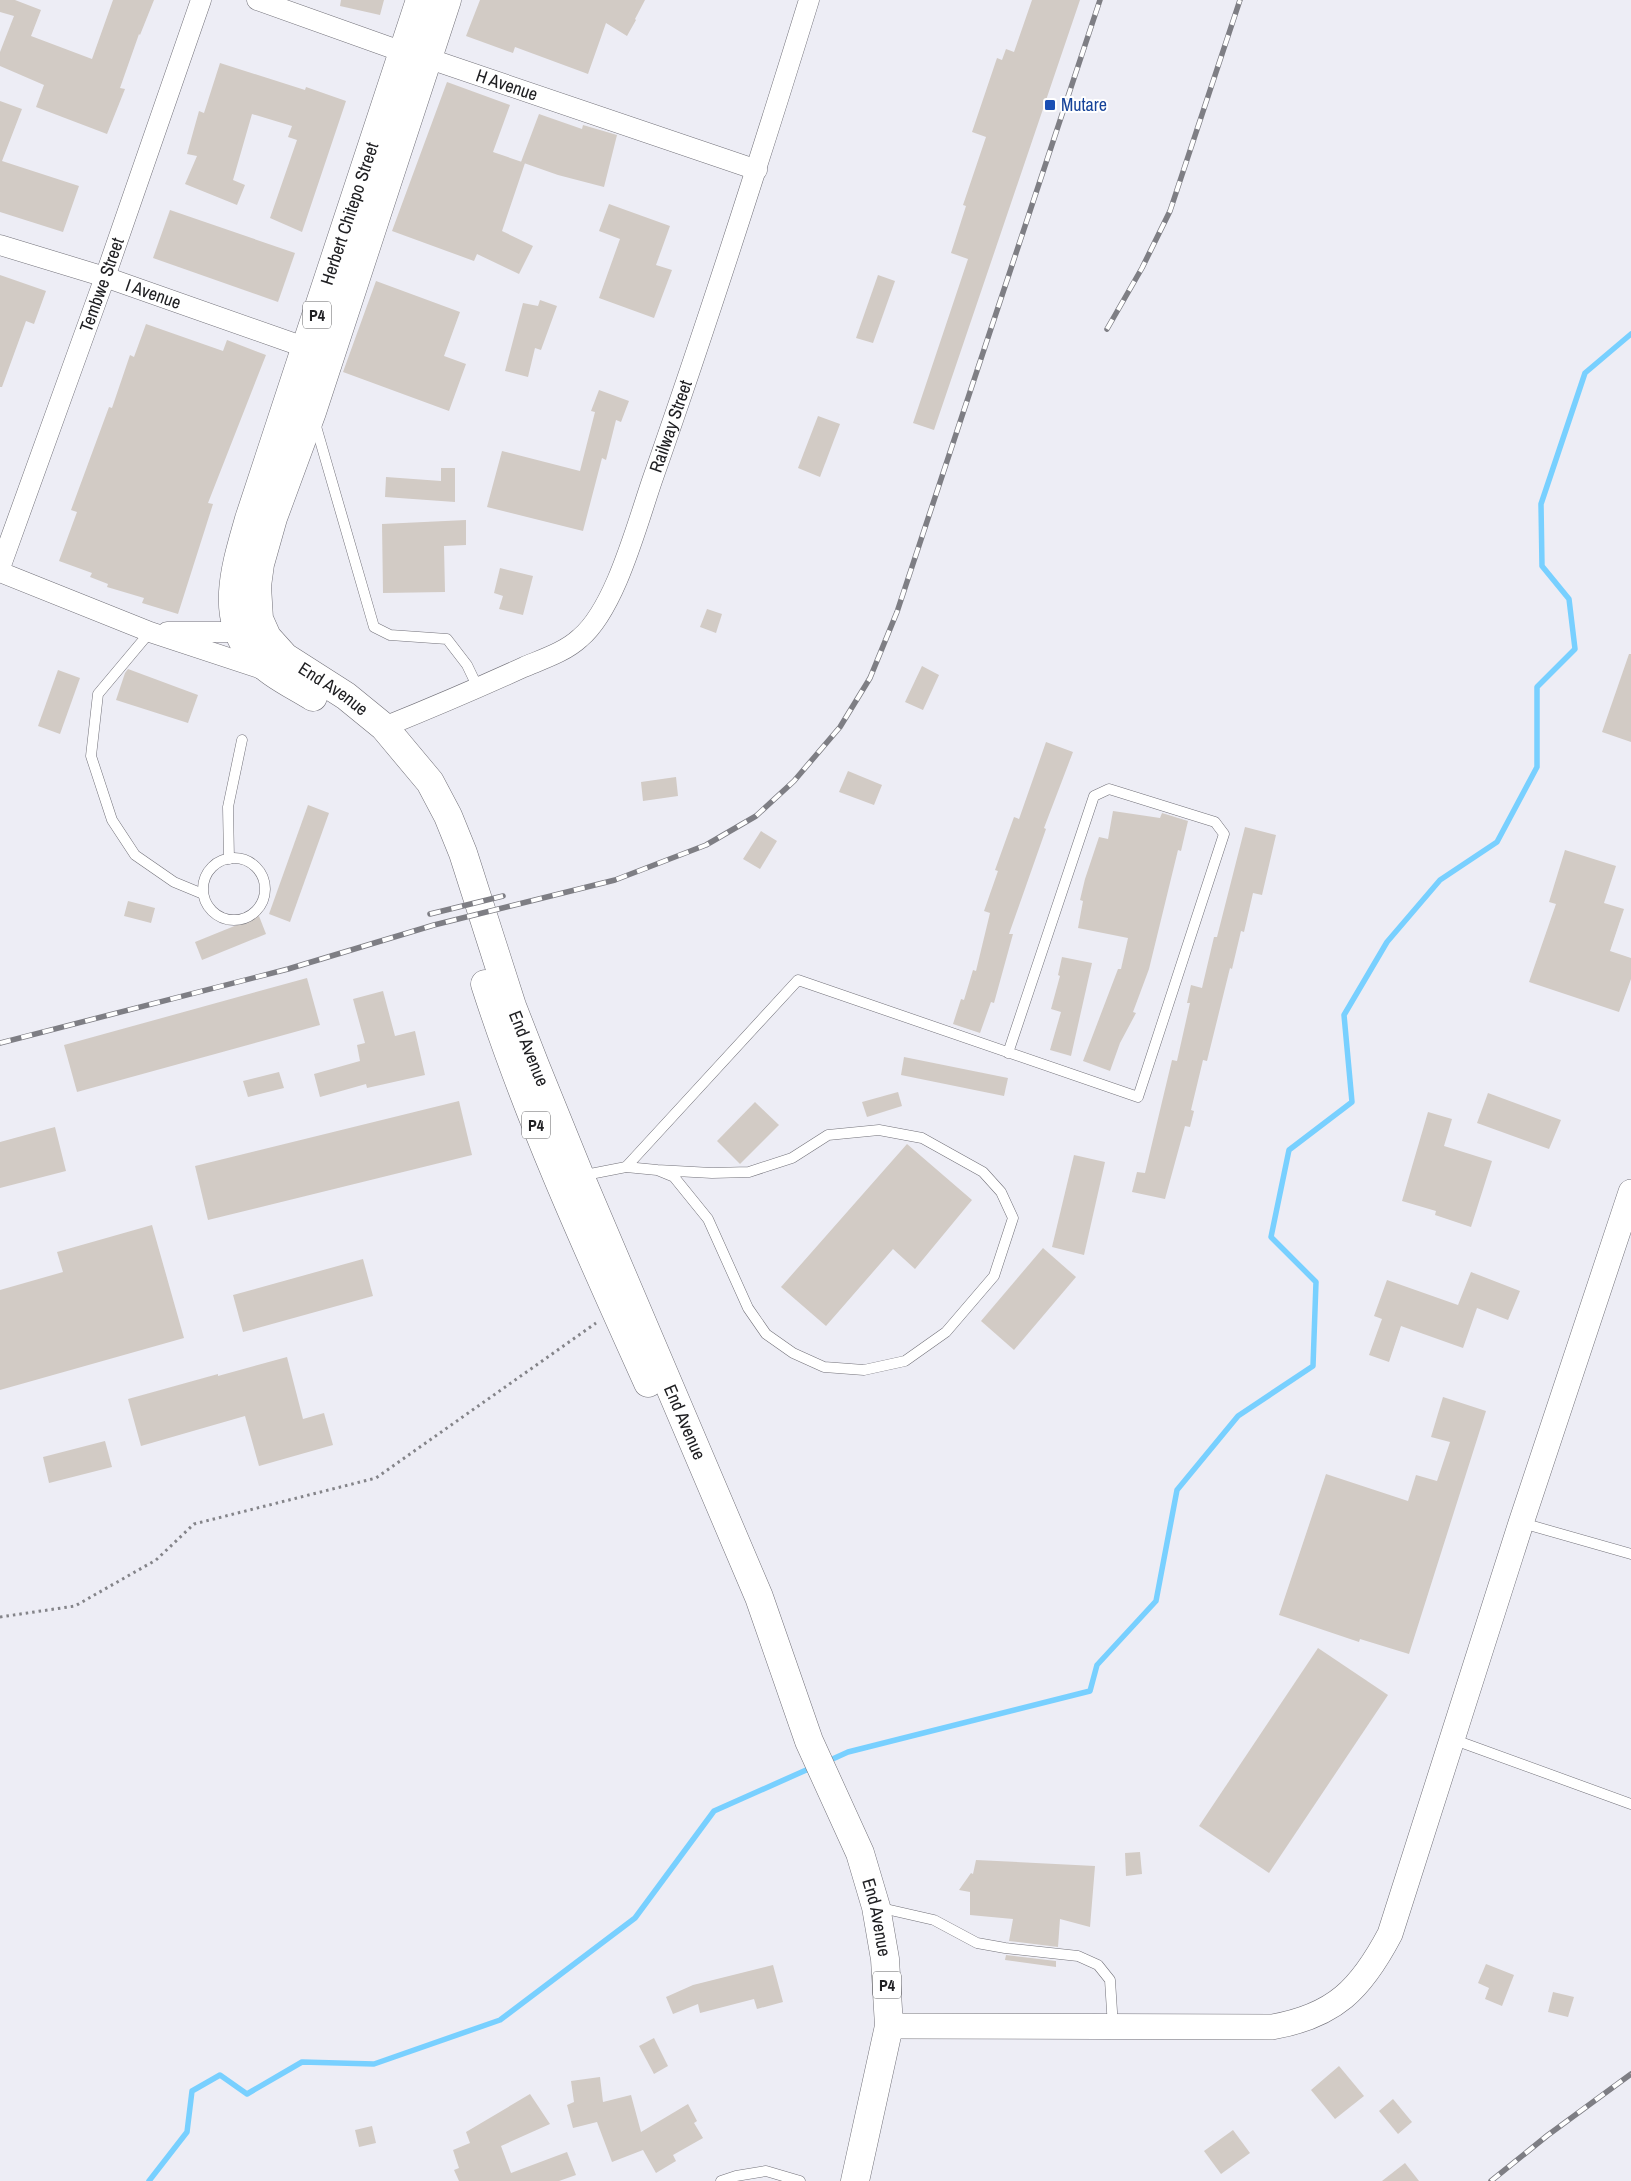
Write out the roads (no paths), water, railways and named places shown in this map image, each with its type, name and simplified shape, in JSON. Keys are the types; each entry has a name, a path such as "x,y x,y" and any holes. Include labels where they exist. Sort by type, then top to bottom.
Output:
{"highway":[{"name":"Herbert Chitepo Street","path":"248,626 260,564 273,518 312,412 415,55 420,0"},
{"name":"Herbert Chitepo Street","path":"248,626 232,596 237,563 249,519 306,348 415,55 447,0"},
{"name":"End Avenue","path":"248,626 251,653 273,673 345,717 388,755 412,786 429,817 445,854 505,1046 551,1162 758,1631 782,1668"},
{"name":"End Avenue","path":"248,626 267,637 285,657 346,696 384,727 430,782 448,816 463,853 512,1006 580,1176 759,1597 782,1668 809,1741 860,1853 876,1907 885,1959 889,2026 856,2181"}],"street":[{"name":"Tembwe Street","path":"0,568 201,0"},
{"name":"H Avenue","path":"257,0 757,170"},
{"name":"Railway Street","path":"384,727 478,688 564,649 580,639 593,625 612,593 683,392 757,170 809,0"},
{"name":"I Avenue","path":"0,245 104,277 306,348"},
{"name":"End Avenue","path":"0,572 150,632 273,673"},
{"name":"End Avenue","path":"150,632 248,626"},
{"path":"889,2026 1272,2027 1296,2023 1322,2012 1343,1998 1361,1981 1376,1960 1390,1934 1520,1523 1631,1192"}],"lane":[{"path":"312,412 374,627 390,635 447,638 467,665 478,688"},
{"path":"150,632 98,694 91,756 112,820 135,855 174,882 203,894"},
{"path":"229,859 228,807 242,740"},
{"path":"626,1167 798,980 1008,1053 1138,1097 1224,834 1215,822 1109,789 1094,796 1008,1053"},
{"path":"229,859 249,862 260,873 265,888 259,907 252,915 242,919 222,918 206,904 203,894 206,875 212,868 229,859"},
{"path":"580,1176 626,1167 712,1173 749,1172 792,1158 828,1135 878,1130 922,1138 983,1172 1001,1192 1013,1218 994,1276 946,1332 905,1361 864,1370 824,1367 793,1353 766,1334 748,1308 708,1219 674,1177 657,1170"},
{"path":"1520,1523 1631,1554"},
{"path":"1451,1739 1631,1804"},
{"path":"876,1907 934,1920 978,1943 1078,1956 1098,1965 1110,1980 1113,2027"},
{"path":"721,2181 736,2176 765,2176 800,2181"}],"waterway":[{"path":"826,1762 848,1752 1090,1691 1097,1665 1156,1601 1177,1490 1238,1416 1313,1366 1316,1282 1271,1237 1289,1150 1352,1102 1344,1015 1387,942 1440,880 1497,842 1537,767 1537,687 1575,649 1569,599 1542,566 1541,504 1585,373 1631,334"},
{"path":"149,2181 187,2132 192,2091 220,2075 247,2094 302,2062 374,2064 500,2020 635,1918 714,1811 813,1767"}],"railway":[{"path":"0,1043 288,969 434,925 615,880 706,845 756,816 794,781 840,727 870,678 897,612 1100,0"},
{"path":"1107,329 1142,268 1170,211 1240,0"},
{"path":"430,914 503,896"},
{"path":"1491,2181 1548,2135 1631,2074"}],"place":[{"name":"Mutare","path":"1050,105"}]}
